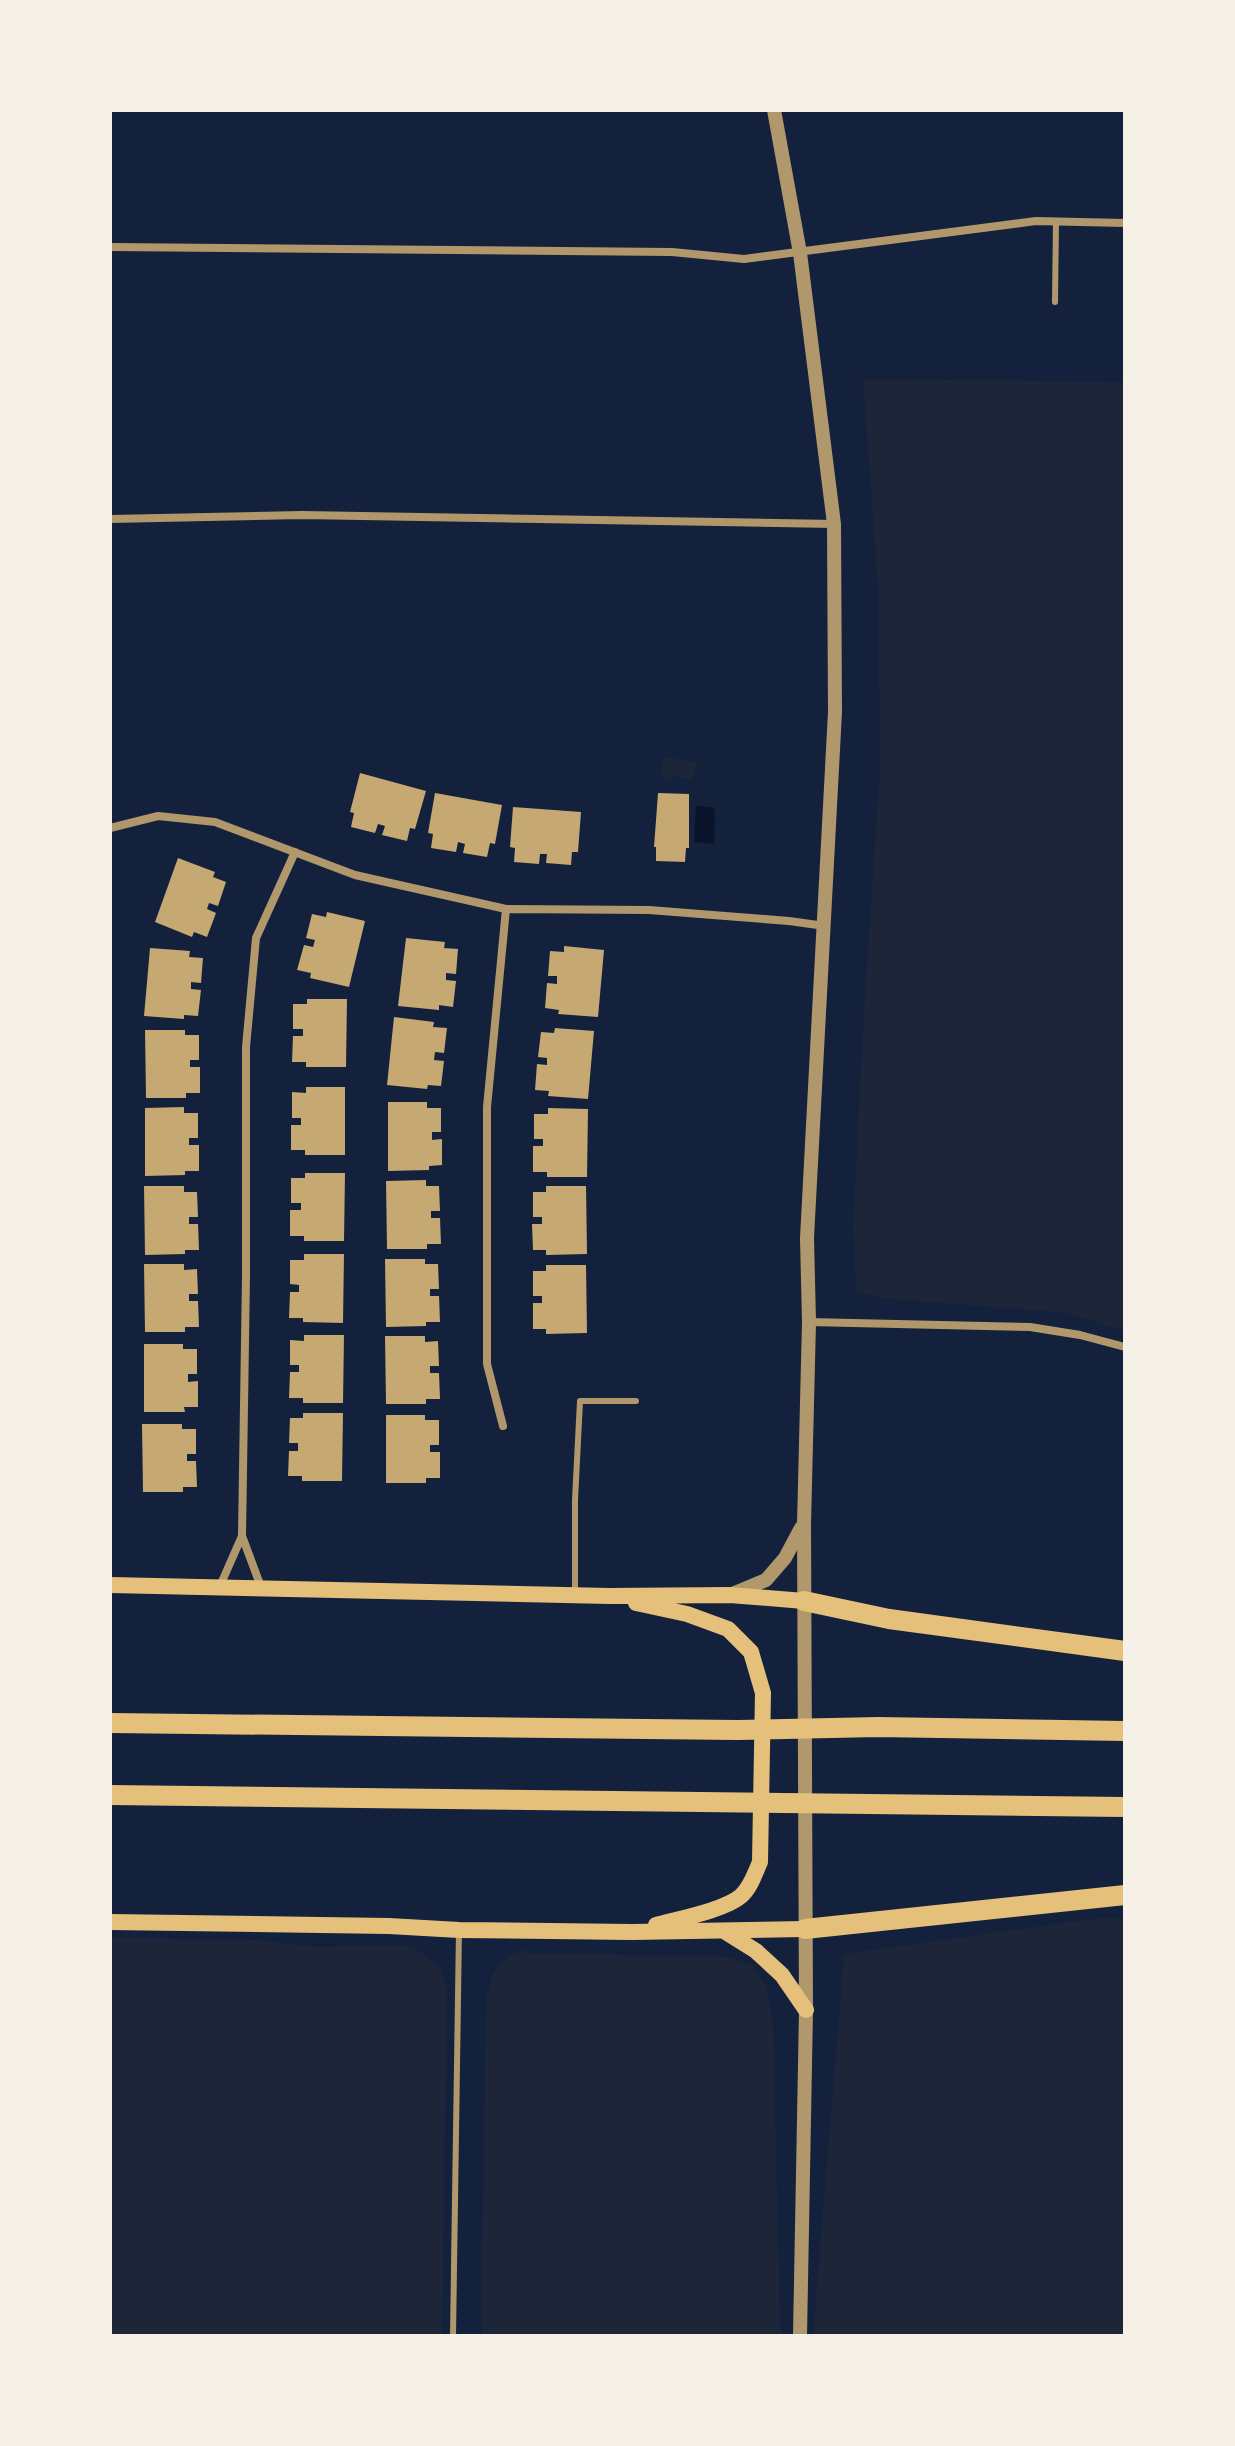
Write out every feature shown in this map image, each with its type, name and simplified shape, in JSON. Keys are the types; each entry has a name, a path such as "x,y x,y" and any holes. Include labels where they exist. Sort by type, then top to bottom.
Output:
{"highway":[{"path":"804,1601 889,1619 1125,1651"},
{"path":"110,1723 1125,1731"},
{"path":"110,1795 1125,1807"},
{"path":"805,1929 1125,1895"}],"main road":[{"path":"110,1585 609,1596 730,1595 804,1601"},
{"path":"609,1596 687,1614 728,1629 751,1652 763,1693 760,1862 751,1883 740,1897 714,1909 632,1932"},
{"path":"110,1922 632,1932 805,1929"},
{"path":"723,1930 756,1951 782,1975 806,2010"}],"street":[{"path":"774,110 800,253 834,524 835,712 807,1238 809,1322 804,1524 806,2010 800,2336"},
{"path":"110,247 672,252 744,259 1036,221 1125,223"},
{"path":"110,519 302,515 834,524"},
{"path":"110,828 158,816 215,822 355,875 506,909 649,910 789,921 825,927"},
{"path":"261,1588 242,1536 246,1047 256,938 295,852"},
{"path":"503,1426 487,1364 487,1107 506,909"},
{"path":"809,1322 1030,1327 1080,1335 1125,1347"},
{"path":"730,1595 766,1580 785,1558 804,1524"},
{"path":"220,1587 242,1536"}],"lane":[{"path":"1055,302 1056,221"},
{"path":"575,1595 575,1500 580,1401 636,1401"},
{"path":"453,2336 459,1930"}],"shaded area":[{"path":"863,379 1125,382 1125,1331 1068,1313 881,1298 856,1290 853,1227 880,769 878,586"},
{"path":"664,757 697,762 692,780 672,776 668,780 663,778"},
{"path":"696,806 715,810 714,844 694,842"},
{"path":"1100,1918 1125,1919 1125,2336 813,2336 844,1954"},
{"path":"110,1938 256,1940 316,1947 405,1946 422,1953 439,1967 447,1987 442,2336 110,2336"},
{"path":"527,1950 529,1953 729,1957 753,1965 767,1988 773,2023 780,2325 783,2336 481,2336 486,2003 490,1984 501,1962"}],"building":[{"path":"360,773 426,791 415,829 410,828 407,841 382,835 385,826 378,824 375,833 351,827 354,813 350,812"},
{"path":"435,793 502,805 495,844 490,843 487,857 463,853 465,844 458,842 456,852 431,848 433,834 428,833"},
{"path":"658,793 689,794 689,848 686,848 685,862 656,861 654,847"},
{"path":"513,807 581,812 578,852 572,852 571,865 546,863 547,854 540,854 539,864 514,862 515,848 510,847"},
{"path":"178,858 215,872 213,877 226,882 218,906 209,903 207,909 216,913 207,937 194,932 192,937 155,922"},
{"path":"327,912 365,921 349,987 310,978 311,973 297,970 304,945 313,947 315,940 306,938 312,914 326,917"},
{"path":"406,938 445,942 444,948 458,949 456,974 446,973 446,980 456,981 453,1007 439,1005 439,1010 398,1006"},
{"path":"564,946 604,950 598,1017 558,1014 559,1010 545,1008 547,983 557,984 557,976 548,976 550,951 564,952"},
{"path":"150,948 190,951 189,957 203,958 201,983 191,982 191,989 201,990 198,1016 184,1015 184,1019 144,1016"},
{"path":"307,999 347,999 346,1067 306,1067 306,1062 292,1062 293,1036 303,1036 303,1029 293,1029 293,1004 307,1004"},
{"path":"394,1017 434,1022 433,1027 447,1028 444,1053 435,1052 434,1060 444,1061 441,1086 428,1085 427,1089 387,1085"},
{"path":"555,1028 594,1031 588,1099 548,1096 549,1091 535,1090 537,1064 547,1065 547,1058 538,1057 541,1032 554,1033"},
{"path":"145,1030 185,1030 185,1035 199,1035 199,1060 190,1060 190,1067 200,1067 200,1093 186,1093 186,1098 146,1098"},
{"path":"306,1087 345,1087 345,1155 305,1155 305,1150 291,1150 291,1125 301,1125 301,1118 292,1118 292,1092 306,1093"},
{"path":"388,1102 427,1102 427,1108 441,1108 441,1132 432,1132 432,1140 442,1139 442,1165 429,1166 429,1170 388,1171"},
{"path":"184,1107 184,1113 198,1113 198,1138 189,1138 189,1145 199,1145 199,1171 185,1171 185,1175 145,1176 145,1108"},
{"path":"548,1108 588,1109 587,1177 547,1177 547,1172 533,1172 533,1146 543,1146 543,1139 534,1139 534,1114 548,1114"},
{"path":"305,1173 345,1173 344,1241 304,1241 304,1236 290,1236 290,1210 301,1210 301,1203 291,1203 291,1178 305,1178"},
{"path":"426,1180 426,1186 439,1186 440,1211 431,1211 431,1218 440,1218 441,1244 427,1244 427,1249 387,1249 386,1181"},
{"path":"144,1186 184,1186 184,1192 197,1192 198,1217 189,1217 189,1224 198,1224 199,1250 185,1250 185,1254 145,1255"},
{"path":"546,1186 586,1186 587,1254 546,1255 546,1250 533,1250 532,1224 542,1224 542,1217 533,1217 533,1192 546,1192"},
{"path":"304,1254 344,1254 343,1323 303,1322 303,1318 289,1318 290,1292 299,1292 299,1285 290,1284 290,1260 304,1260"},
{"path":"385,1259 425,1259 425,1264 438,1264 439,1289 430,1289 430,1296 439,1296 440,1322 426,1322 426,1326 386,1327"},
{"path":"144,1264 184,1264 184,1270 197,1269 198,1294 189,1294 189,1301 198,1301 199,1327 185,1327 185,1332 145,1332"},
{"path":"546,1265 586,1265 587,1333 546,1334 546,1329 533,1329 533,1303 542,1303 542,1296 533,1296 533,1271 546,1271"},
{"path":"304,1335 344,1335 343,1403 303,1403 303,1398 289,1398 290,1372 299,1372 299,1365 290,1365 290,1340 304,1341"},
{"path":"385,1336 425,1336 425,1342 438,1341 439,1366 430,1366 430,1373 439,1373 440,1399 426,1399 426,1404 386,1404"},
{"path":"144,1344 183,1344 183,1349 197,1349 197,1374 188,1374 188,1382 198,1381 198,1407 184,1407 185,1412 144,1412"},
{"path":"303,1413 343,1413 342,1481 302,1481 302,1476 288,1476 289,1451 298,1451 298,1443 289,1443 290,1418 303,1418"},
{"path":"386,1415 425,1415 425,1420 439,1420 439,1445 430,1445 430,1452 440,1452 440,1478 426,1478 426,1483 386,1483"},
{"path":"142,1424 182,1424 182,1429 196,1429 196,1454 187,1454 187,1461 196,1461 197,1487 183,1487 183,1492 143,1492"}]}
